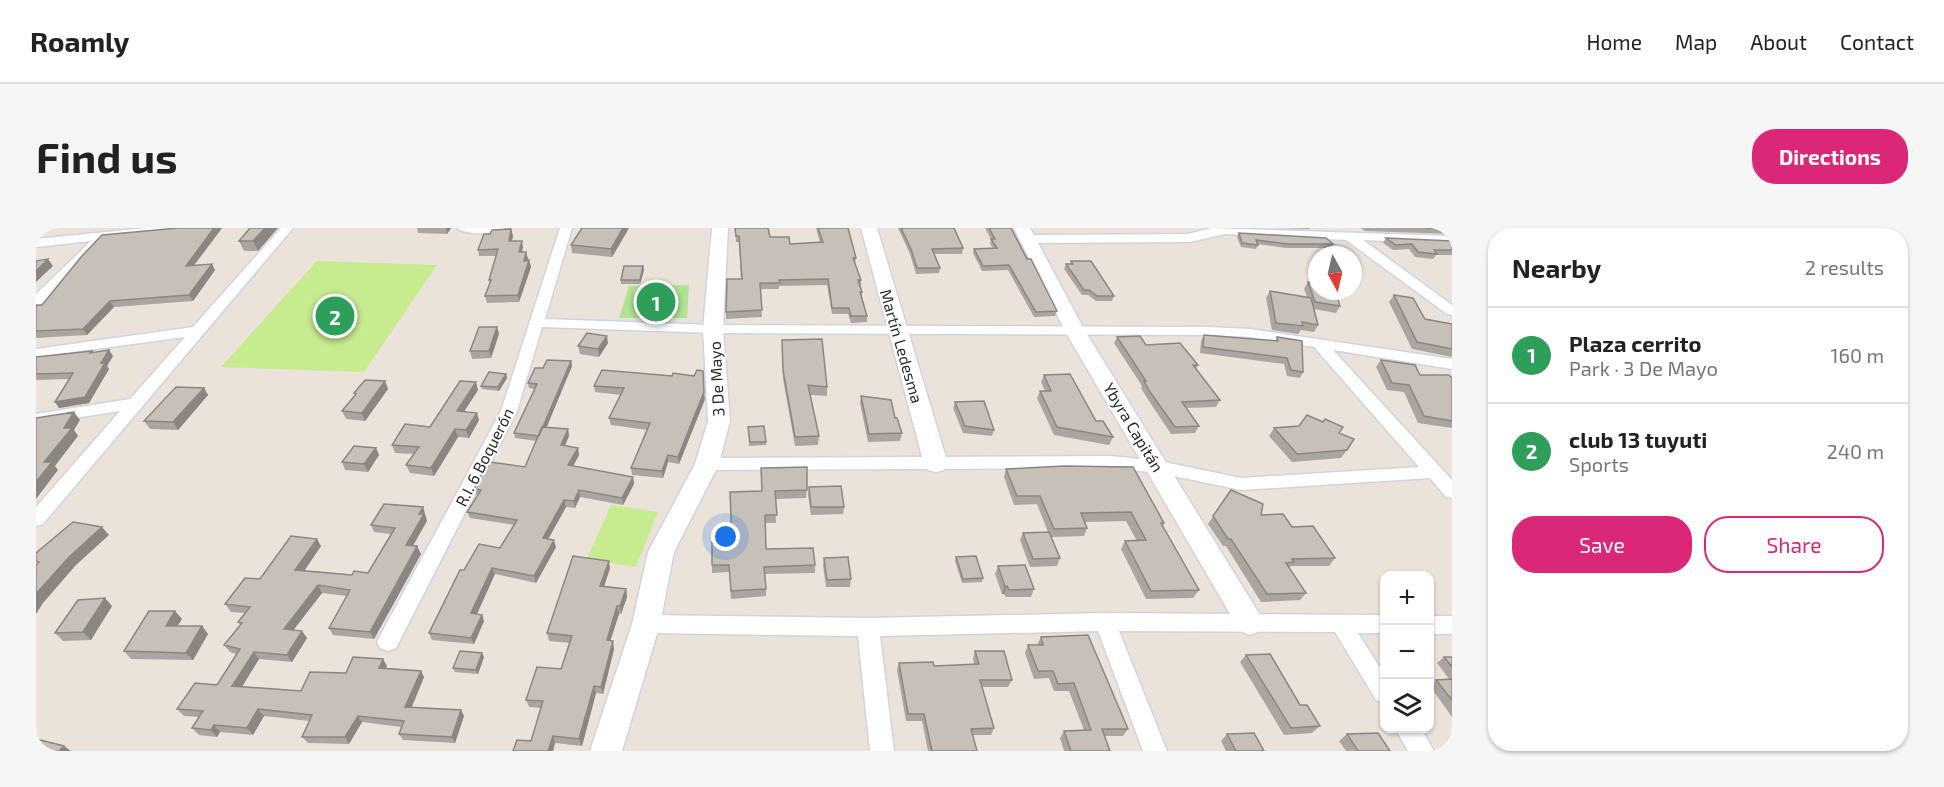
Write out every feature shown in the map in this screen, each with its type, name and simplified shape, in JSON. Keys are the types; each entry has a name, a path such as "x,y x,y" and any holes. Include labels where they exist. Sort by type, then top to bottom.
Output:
{"street":[{"path":"36,243 181,228"},
{"path":"36,519 287,228"},
{"path":"463,228 499,228"},
{"name":"R.I. 6 Boquerón","path":"388,642 509,411 566,228"},
{"name":"3 De Mayo","path":"606,751 646,624 661,552 707,464 719,420 713,328 720,228"},
{"name":"Martín Ledesma","path":"869,228 936,464"},
{"path":"1336,228 1452,311"},
{"path":"1025,234 1190,238 1195,233 1219,229 1350,237 1452,240"},
{"name":"Ybyra Capitán","path":"1025,234 1075,330 1159,467 1250,623"},
{"path":"36,302 102,236"},
{"path":"536,323 713,328 1239,333 1452,364"},
{"path":"36,353 197,331"},
{"path":"1319,344 1452,492"},
{"path":"36,419 133,404"},
{"path":"707,464 1110,462 1159,467 1241,484 1433,472"},
{"path":"646,624 868,627 1105,622 1380,624"},
{"path":"1105,622 1155,751"},
{"path":"1340,623 1380,687"},
{"path":"1434,625 1452,625"},
{"path":"868,627 882,751"},
{"path":"1410,733 1422,751"}],"green space":[{"path":"317,261 437,265 364,372 221,367"},
{"path":"689,285 687,318 619,318 629,286"},
{"path":"611,505 658,512 636,567 587,559"}],"building":[{"path":"178,228 214,228 186,266 212,264 189,295 110,301 83,329 36,331 36,305 42,305 102,235"},
{"path":"250,228 265,228 253,241 239,241"},
{"path":"582,228 623,228 611,249 571,245"},
{"path":"735,228 768,228 770,237 789,237 790,244 823,242 818,228 848,228 867,316 851,316 849,308 832,308 828,279 779,280 780,283 760,283 762,310 726,312 727,279 742,279 739,236 736,236"},
{"path":"901,228 954,228 963,248 932,249 940,268 917,268"},
{"path":"989,228 1011,228 1027,259 1031,259 1057,311 1036,312 1009,265 983,266 974,249 997,248 991,239 995,239"},
{"path":"511,229 509,241 522,241 519,252 526,252 524,261 529,260 518,295 485,296 498,249 478,250 484,234 490,234 492,230"},
{"path":"1239,233 1326,238 1333,244 1288,244 1256,240 1258,245 1242,243"},
{"path":"1386,238 1452,241 1452,250 1434,250 1437,254 1418,252 1412,244 1396,245"},
{"path":"48,259 36,271 36,261"},
{"path":"1071,261 1091,261 1114,296 1097,296 1089,290 1084,290 1066,264 1073,264"},
{"path":"624,266 643,266 640,280 621,280"},
{"path":"1270,291 1312,300 1318,325 1302,322 1303,326 1276,323"},
{"path":"1394,295 1413,298 1425,319 1452,324 1452,349 1417,342"},
{"path":"1314,300 1338,300 1340,306"},
{"path":"479,327 497,327 489,351 470,351"},
{"path":"587,333 607,336 598,349 578,346"},
{"path":"1204,335 1278,341 1277,337 1302,341 1303,372 1291,370 1287,358 1203,347"},
{"path":"1140,336 1146,345 1180,343 1198,365 1193,365 1220,400 1182,402 1199,426 1175,427 1150,392 1144,381 1146,381 1117,337"},
{"path":"822,339 827,387 808,385 819,436 795,437 783,370 782,340"},
{"path":"109,350 101,363 105,363 85,397 55,402 73,373 36,374 36,357"},
{"path":"547,360 571,361 539,436 514,433 537,384 528,383 535,368 543,368"},
{"path":"1381,360 1415,365 1420,375 1449,375 1452,378 1452,421 1424,416 1409,385 1392,383"},
{"path":"602,370 672,376 673,373 694,376 697,370 703,371 704,392 678,457 668,455 662,471 631,468 650,423 609,418 624,388 594,386"},
{"path":"489,372 506,374 498,387 481,386"},
{"path":"1070,374 1096,421 1103,421 1113,437 1057,427 1040,391 1051,391 1044,375"},
{"path":"365,380 385,381 362,413 342,411 356,394 354,393"},
{"path":"460,381 476,382 457,411 477,413 466,430 455,429 431,468 406,465 419,447 392,445 405,424 430,427"},
{"path":"176,387 204,388 173,422 144,421"},
{"path":"861,396 891,400 895,418 897,418 902,433 869,434"},
{"path":"984,401 994,430 965,426 955,402"},
{"path":"74,412 64,428 72,428 44,462 52,462 36,482 36,418"},
{"path":"1307,415 1323,422 1325,419 1343,427 1339,433 1354,439 1347,450 1297,454 1274,428 1299,426"},
{"path":"764,426 766,442 750,442 748,427"},
{"path":"542,427 568,429 561,445 578,448 568,465 633,477 622,498 579,490 574,501 564,500 543,538 554,540 534,576 492,568 471,613 482,615 471,638 429,633 460,570 464,570 479,544 500,548 517,520 467,512 481,490 474,489 480,477 490,462 525,467"},
{"path":"354,446 376,448 364,464 342,462"},
{"path":"1064,466 1133,467 1164,523 1161,523 1199,590 1151,591 1125,541 1146,540 1131,512 1081,513 1087,528 1054,529 1040,496 1017,496 1006,469"},
{"path":"807,467 807,490 775,491 777,515 765,515 766,549 813,548 815,565 764,567 766,589 731,591 729,565 712,565 712,542 732,542 730,492 762,491 761,468"},
{"path":"841,486 844,507 811,507 809,487"},
{"path":"1231,490 1263,504 1261,515 1283,514 1292,527 1313,526 1335,558 1292,559 1294,562 1286,563 1306,593 1267,594 1213,516"},
{"path":"384,504 423,507 419,514 424,514 406,545 417,546 370,632 329,628 350,590 318,585 284,629 302,631 287,655 254,652 232,686 301,691 310,672 346,673 353,657 383,659 379,668 421,671 405,707 461,710 452,737 399,734 404,721 358,716 345,737 302,737 312,715 258,709 247,728 214,725 211,730 192,728 203,711 177,709 195,683 217,685 240,649 224,645 242,623 238,622 250,607 225,604 245,578 260,579 291,536 317,539 295,570 352,575 354,571 368,573 395,528 371,525"},
{"path":"73,522 102,527 69,557 36,594 36,565 39,562 36,561 36,553"},
{"path":"1049,532 1060,558 1033,559 1023,533"},
{"path":"573,556 609,561 600,586 626,589 620,606 617,606 607,640 613,641 601,687 594,686 579,739 553,736 548,751 513,751 517,740 531,741 543,701 526,700 537,667 561,669 572,636 547,633"},
{"path":"976,556 983,578 963,579 956,557"},
{"path":"848,557 851,579 827,580 824,558"},
{"path":"1025,565 1034,589 1009,590 1007,586 1005,587 998,566"},
{"path":"105,598 83,632 55,633 78,600"},
{"path":"149,611 175,611 166,626 202,626 186,653 124,651"},
{"path":"1088,635 1128,729 1102,729 1110,751 1071,751 1064,731 1091,730 1074,683 1058,684 1053,671 1038,671 1028,645 1043,645 1041,637"},
{"path":"460,651 482,653 476,670 453,668"},
{"path":"975,651 1004,651 1012,680 980,680 994,728 971,729 977,751 932,751 924,714 908,714 899,663 933,662 934,666 979,664"},
{"path":"1270,654 1300,705 1307,705 1320,726 1291,728 1246,655"},
{"path":"1444,657 1452,657 1452,667"},
{"path":"1452,679 1452,700 1436,680"},
{"path":"1254,733 1264,751 1236,751 1227,734"},
{"path":"1378,733 1390,751 1358,751 1347,734"},
{"path":"36,739 64,746 59,751 36,751"}],"place":[{"name":"Plaza cerrito","path":"656,302"},
{"name":"club 13 tuyuti","path":"335,316"}]}
